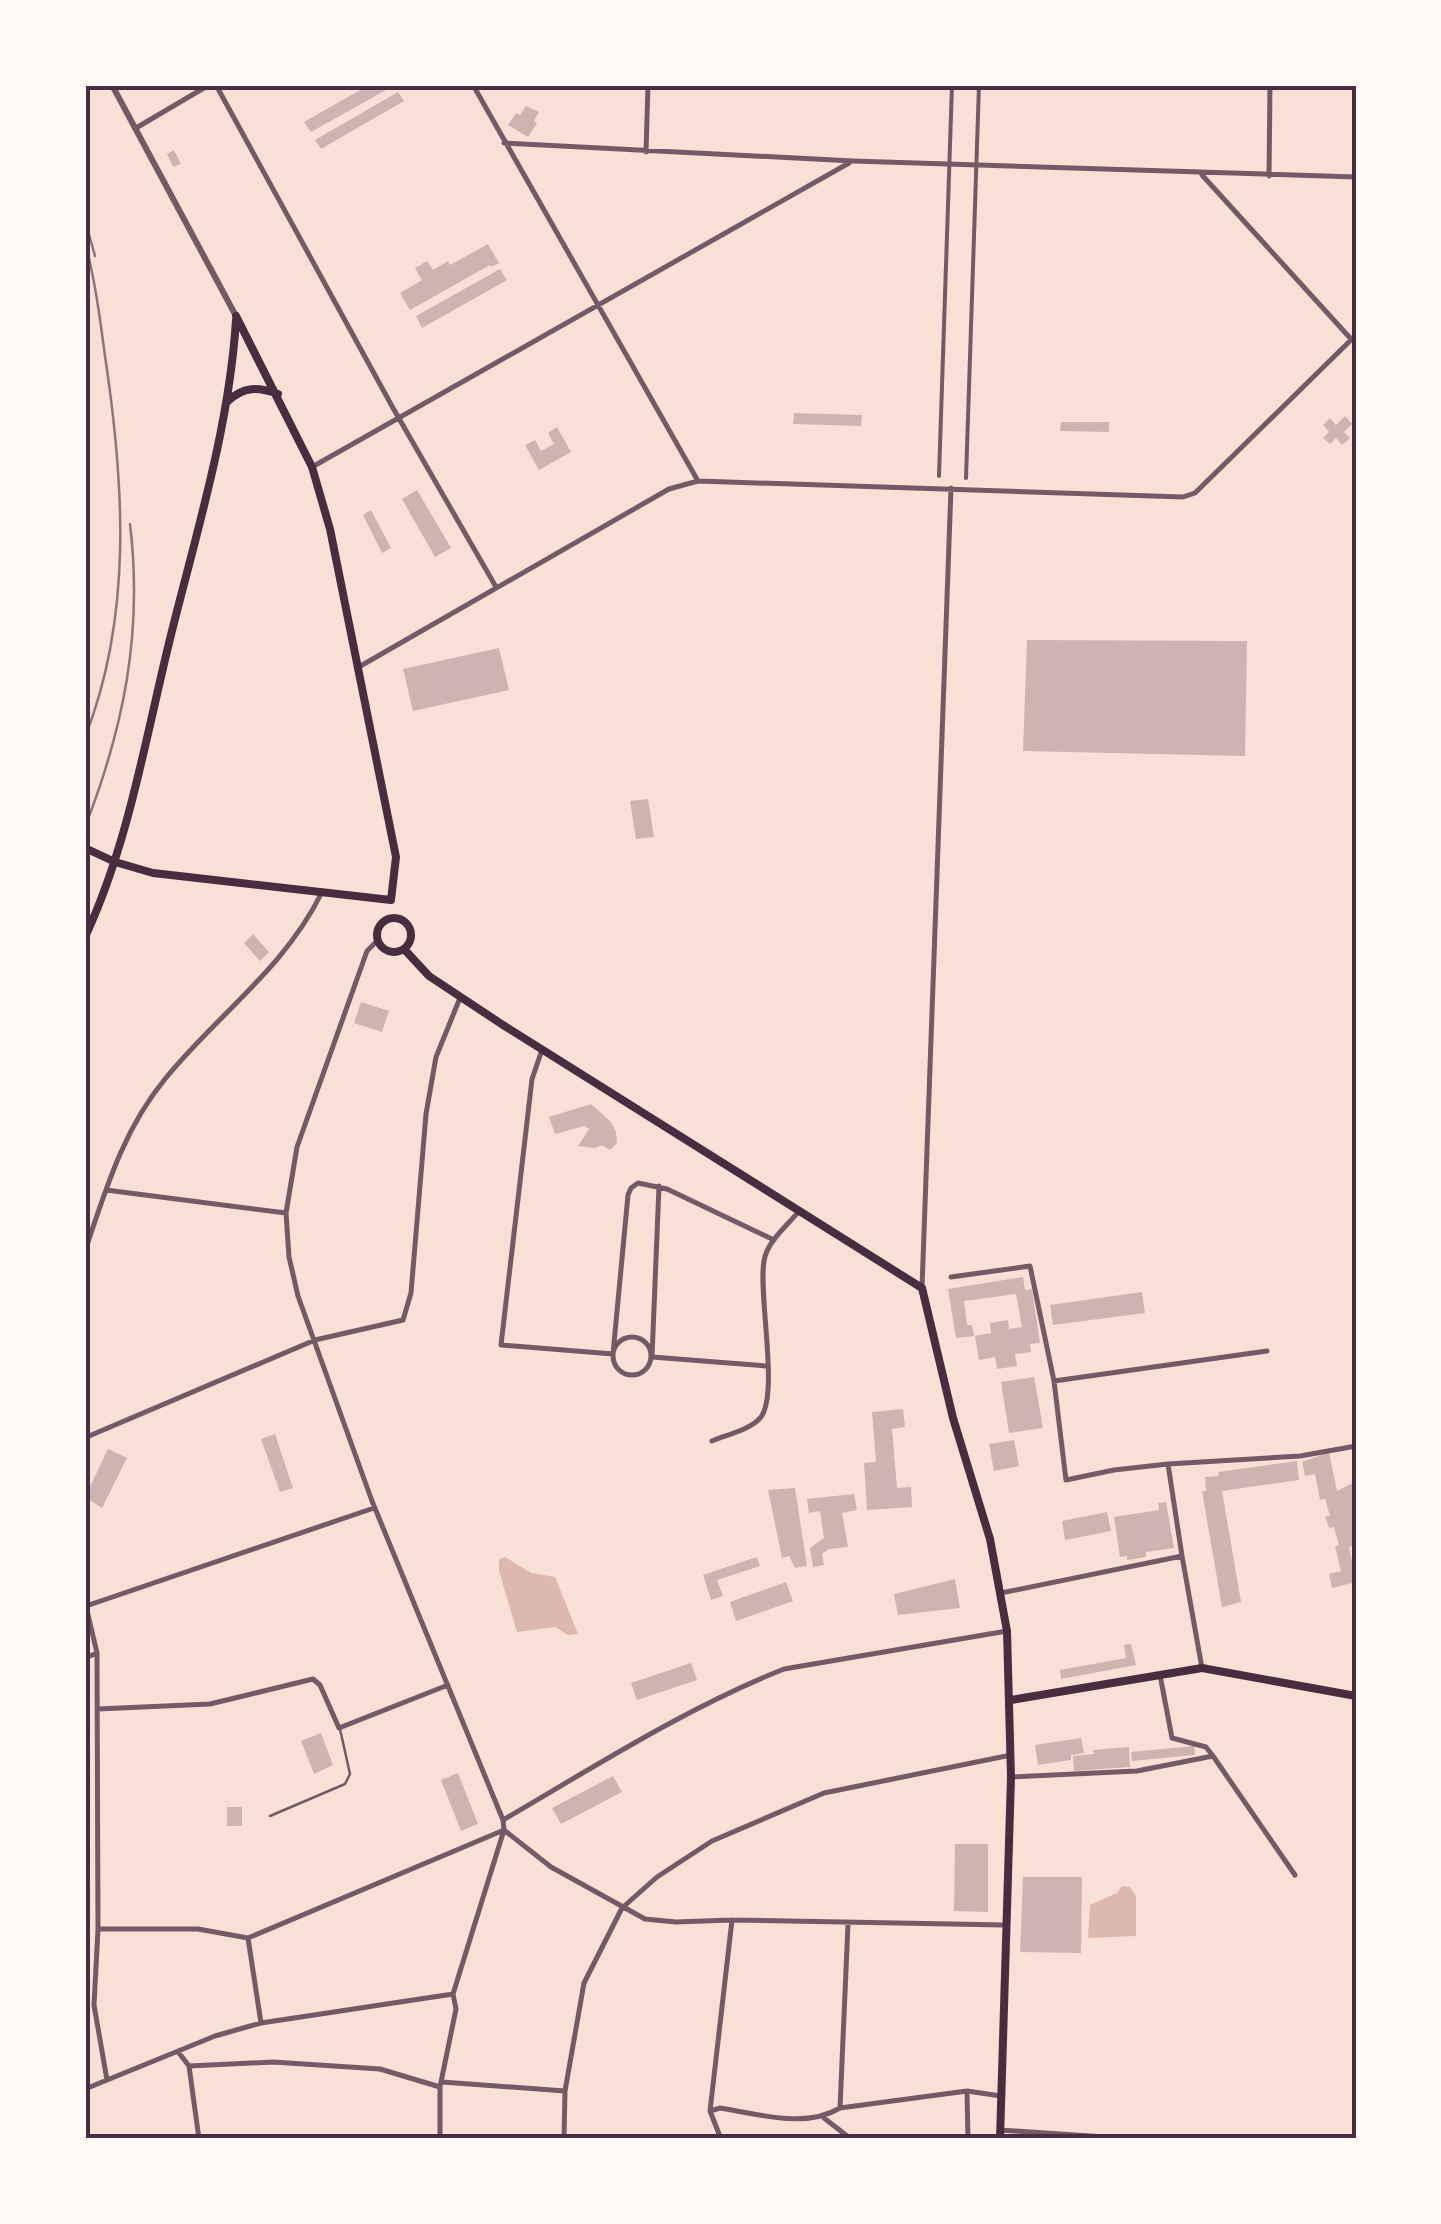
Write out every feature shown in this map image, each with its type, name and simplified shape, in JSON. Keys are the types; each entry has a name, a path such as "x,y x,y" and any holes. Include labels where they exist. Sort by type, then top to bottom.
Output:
{"main road":[{"path":"236,316 312,467 330,529 396,856 390,900 394,918"},
{"path":"85,937 108,890 228,401 236,316"},
{"path":"228,401 250,388 278,394"},
{"path":"85,848 153,873 390,900"},
{"path":"394,918 410,930 410,941 404,950 388,952 377,940 380,925 394,918"},
{"path":"404,950 429,976 542,1050 922,1288 952,1418 990,1540 1007,1631 1011,1778 1000,2135"},
{"path":"1011,1700 1202,1668 1356,1696"}],"street":[{"path":"112,85 236,316"},
{"path":"136,128 212,85 496,587"},
{"path":"472,85 698,481"},
{"path":"646,152 648,85"},
{"path":"940,476 952,85"},
{"path":"966,478 979,85"},
{"path":"1268,176 1270,85"},
{"path":"504,143 853,161 1356,177"},
{"path":"312,467 853,161"},
{"path":"357,668 669,489 698,481 1165,496 1195,493 1354,337 1200,174"},
{"path":"922,1288 951,488"},
{"path":"85,1251 125,1138 144,1106 167,1076 291,946 322,892"},
{"path":"377,940 367,952 297,1147 286,1213 294,1276 374,1508 503,1820 504,1830 453,1994 456,2009 441,2084 440,2139"},
{"path":"85,1441 314,1340 402,1320 408,1308 426,1114 436,1057 461,996"},
{"path":"542,1050 532,1079 501,1344 613,1354"},
{"path":"658,1186 652,1357 644,1372 634,1375 616,1368 613,1354 631,1188 638,1183 658,1186 774,1240"},
{"path":"106,1190 286,1213"},
{"path":"712,1441 756,1422 764,1413 764,1259 774,1240 800,1210"},
{"path":"951,1277 1030,1266 1054,1381 1066,1480 1114,1470 1300,1456 1356,1446"},
{"path":"613,1354 619,1341 634,1336 647,1343 652,1357"},
{"path":"1054,1381 1267,1352"},
{"path":"652,1357 766,1366"},
{"path":"1168,1464 1202,1668"},
{"path":"108,2080 94,2004 98,1929 97,1653 86,1604 374,1508"},
{"path":"1001,1592 1182,1556"},
{"path":"503,1820 642,1740 784,1669 1007,1631"},
{"path":"85,1658 97,1653"},
{"path":"1160,1674 1172,1738 1206,1747 1295,1875"},
{"path":"98,1709 210,1704 312,1679 320,1685 339,1728 448,1686"},
{"path":"564,2139 565,2091 584,1983 622,1908 656,1876 712,1841 824,1793 1011,1755"},
{"path":"1011,1778 1137,1771 1213,1756"},
{"path":"504,1830 551,1867 645,1918 676,1922 1008,1925"},
{"path":"98,1929 198,1929 248,1938 504,1830"},
{"path":"721,2139 710,2111 732,1920"},
{"path":"840,2108 848,1924"},
{"path":"248,1938 261,2022"},
{"path":"85,2089 261,2022 453,1994"},
{"path":"179,2054 189,2066 199,2139"},
{"path":"189,2066 274,2062 380,2069 441,2084 565,2091"},
{"path":"710,2111 720,2108 794,2119 824,2118 840,2108 967,2091 1002,2096"},
{"path":"967,2091 968,2139"},
{"path":"824,2118 850,2139"},
{"path":"1000,2135 1135,2139"}],"lane":[{"path":"270,1816 346,1784 350,1774 339,1728"}],"shaded area":[{"path":"505,1557 531,1573 555,1577 578,1634 568,1635 555,1627 517,1632 499,1571 499,1559"},
{"path":"1122,1886 1130,1887 1136,1896 1136,1936 1088,1938 1090,1905 1117,1893"}],"building":[{"path":"369,85 395,85 311,132 304,122"},
{"path":"1099,85 1152,85 1151,90"},
{"path":"398,92 404,101 321,149 315,140"},
{"path":"526,106 539,112 528,137 508,125"},
{"path":"174,150 181,164 173,167 167,154"},
{"path":"488,244 499,263 410,310 400,293 422,280 415,268 427,261 433,270 448,261 450,265"},
{"path":"500,269 507,280 422,328 416,316"},
{"path":"794,413 862,415 861,426 793,424"},
{"path":"1345,416 1352,424 1344,432 1350,438 1342,445 1336,438 1330,444 1323,438 1329,432 1323,425 1330,418 1336,425"},
{"path":"1061,422 1109,422 1109,432 1060,431"},
{"path":"557,427 571,452 539,470 525,445 535,440 541,451 554,444 548,433"},
{"path":"417,490 451,548 435,557 402,499"},
{"path":"371,510 391,548 382,553 363,515"},
{"path":"1027,640 1247,641 1245,756 1023,751"},
{"path":"499,648 509,690 413,711 403,669"},
{"path":"648,799 654,837 636,839 630,801"},
{"path":"253,934 269,952 260,961 244,943"},
{"path":"361,1002 389,1011 382,1032 354,1023"},
{"path":"591,1104 616,1132 617,1143 610,1150 602,1145 578,1146 589,1129 584,1126 555,1134 549,1117"},
{"path":"1023,1277 1025,1290 1032,1289 1040,1343 1030,1344 1031,1352 1015,1354 1017,1366 997,1369 995,1357 979,1360 975,1336 991,1333 990,1323 1008,1320 1009,1329 1022,1327 1016,1294 964,1301 967,1325 972,1325 974,1336 956,1338 948,1289"},
{"path":"1142,1292 1145,1313 1053,1325 1050,1305"},
{"path":"1034,1377 1043,1428 1009,1433 1001,1382"},
{"path":"903,1409 905,1427 892,1429 897,1488 911,1487 912,1507 867,1510 864,1463 876,1462 872,1412"},
{"path":"275,1434 293,1488 280,1492 261,1439"},
{"path":"1014,1440 1019,1466 994,1471 989,1444"},
{"path":"108,1449 127,1458 102,1508 85,1497"},
{"path":"1329,1452 1337,1491 1353,1483 1356,1508 1356,1545 1349,1547 1356,1582 1332,1588 1329,1574 1341,1571 1335,1546 1339,1545 1334,1527 1329,1528 1325,1516 1330,1516 1325,1499 1320,1500 1315,1474 1305,1476 1302,1462"},
{"path":"1297,1461 1299,1480 1222,1491 1241,1602 1222,1607 1202,1491 1206,1491 1205,1477"},
{"path":"795,1488 807,1566 795,1568 789,1556 782,1558 768,1490"},
{"path":"854,1494 857,1510 842,1513 848,1547 829,1549 822,1554 824,1565 813,1567 810,1548 824,1538 820,1511 809,1513 807,1499"},
{"path":"1166,1502 1174,1548 1146,1552 1146,1557 1120,1557 1114,1517 1159,1510 1158,1503"},
{"path":"1107,1512 1111,1531 1065,1540 1062,1521"},
{"path":"757,1557 760,1566 717,1580 723,1596 711,1600 703,1575"},
{"path":"955,1579 960,1608 898,1615 894,1594"},
{"path":"786,1582 793,1601 736,1621 730,1602"},
{"path":"1131,1644 1136,1665 1061,1679 1060,1670 1126,1658 1124,1645"},
{"path":"691,1663 697,1680 637,1700 631,1683"},
{"path":"321,1733 333,1765 314,1774 301,1741"},
{"path":"1081,1738 1084,1753 1071,1755 1071,1760 1038,1765 1035,1745"},
{"path":"1194,1746 1195,1755 1132,1761 1131,1752"},
{"path":"1129,1747 1130,1767 1074,1771 1073,1756"},
{"path":"458,1773 478,1824 461,1831 441,1780"},
{"path":"613,1776 622,1792 561,1824 552,1808"},
{"path":"227,1807 242,1807 242,1826 227,1826"},
{"path":"955,1844 988,1844 988,1912 954,1911"},
{"path":"1023,1877 1082,1877 1081,1953 1020,1952"}],"railway":[{"path":"85,220 95,256"},
{"path":"85,242 112,404 120,500 111,644 85,737"},
{"path":"85,827 110,753 127,679 134,603 130,524"}]}
